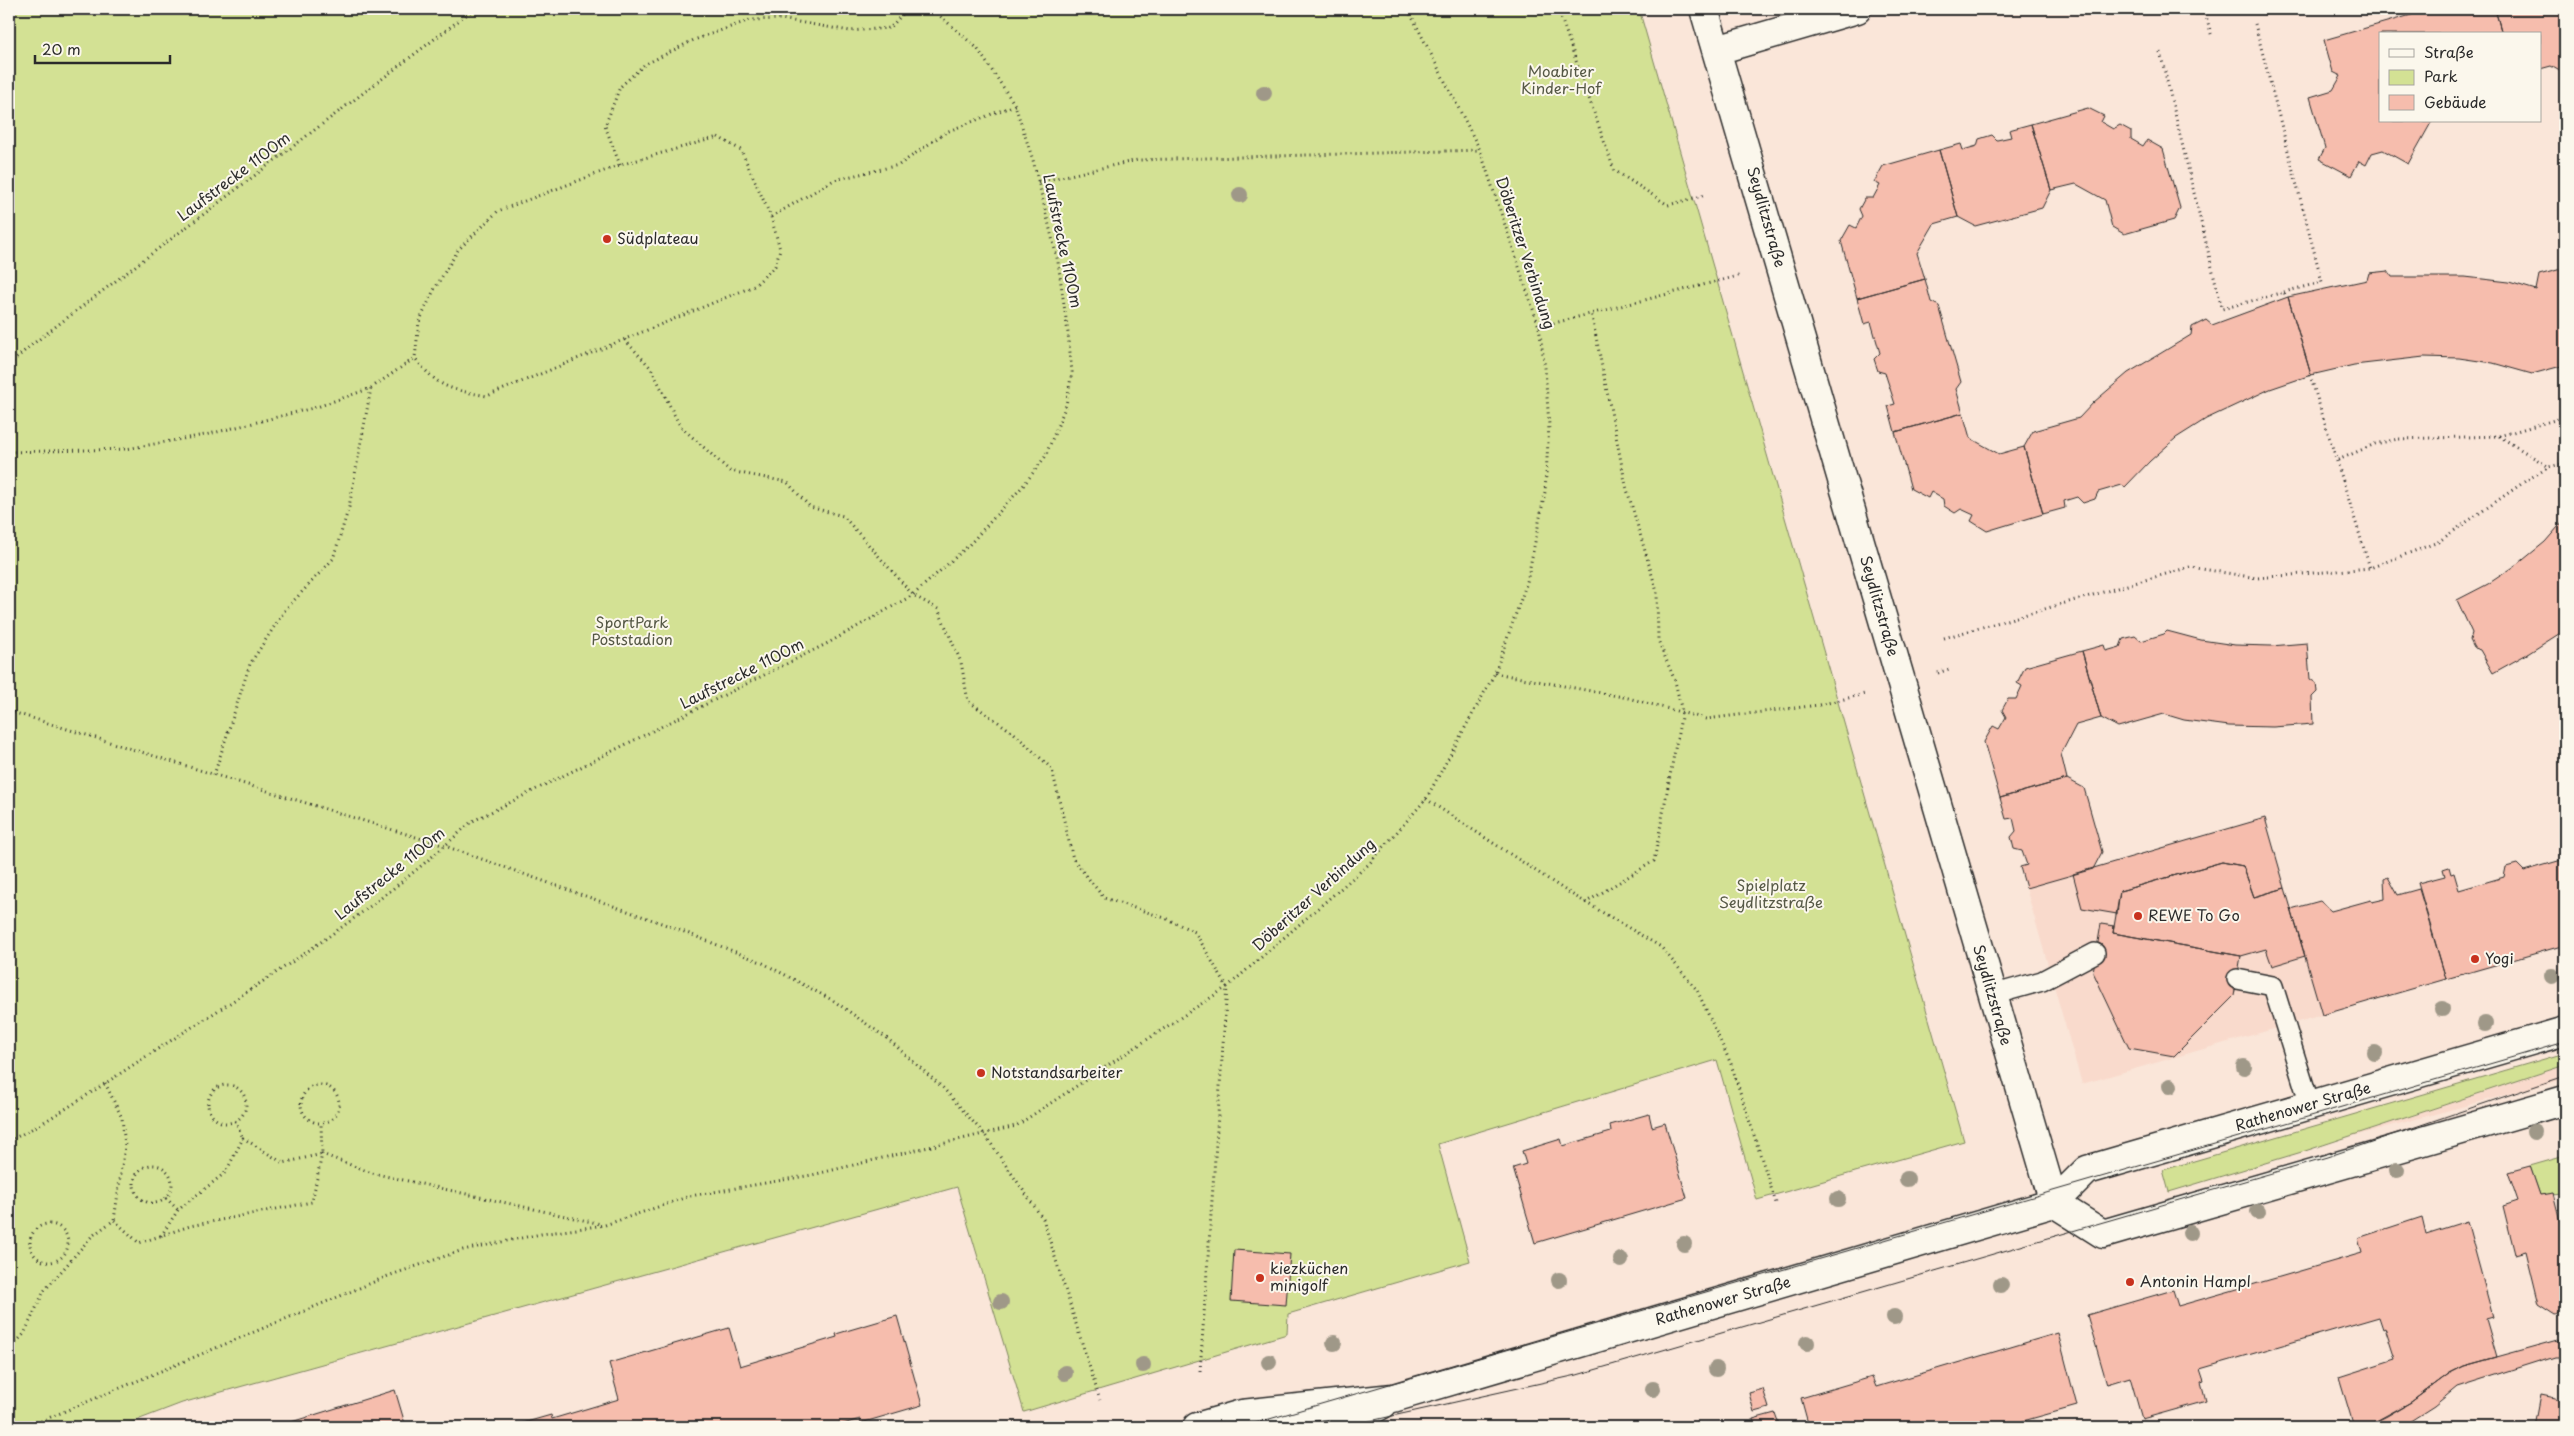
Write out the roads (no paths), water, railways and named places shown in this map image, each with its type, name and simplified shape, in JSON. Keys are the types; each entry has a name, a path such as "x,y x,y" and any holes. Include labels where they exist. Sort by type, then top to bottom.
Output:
{"main road":[{"name":"Seydlitzstraße","path":"1704,9 2054,1203"},
{"path":"1717,50 1857,9"},
{"name":"Rathenower Straße","path":"1197,1427 1242,1414 1393,1398 2054,1203 2087,1170 2565,1031"},
{"path":"2054,1203 2103,1234 2565,1100"},
{"name":"Rathenower Straße","path":"1341,1427 1393,1398"}],"lane":[{"path":"1992,995 2042,981 2096,953"},
{"path":"2237,979 2273,986 2310,1105"}],"tram line":[{"path":"1242,1427 2565,1042"},
{"path":"1343,1427 1577,1375 2327,1157 2565,1076"}],"place":[{"name":"Südplateau","path":"607,239"},
{"name":"REWE To Go","path":"2138,916"},
{"name":"Yogi","path":"2475,959"},
{"name":"Notstandsarbeiter","path":"981,1073"},
{"name":"kiezküchen minigolf","path":"1260,1278"},
{"name":"Antonin Hampl","path":"2130,1282"}],"park label":[{"name":"Moabiter Kinder-Hof","path":"1561,80"},
{"name":"SportPark Poststadion","path":"632,632"},
{"name":"Spielplatz Seydlitzstraße","path":"1771,894"}]}
